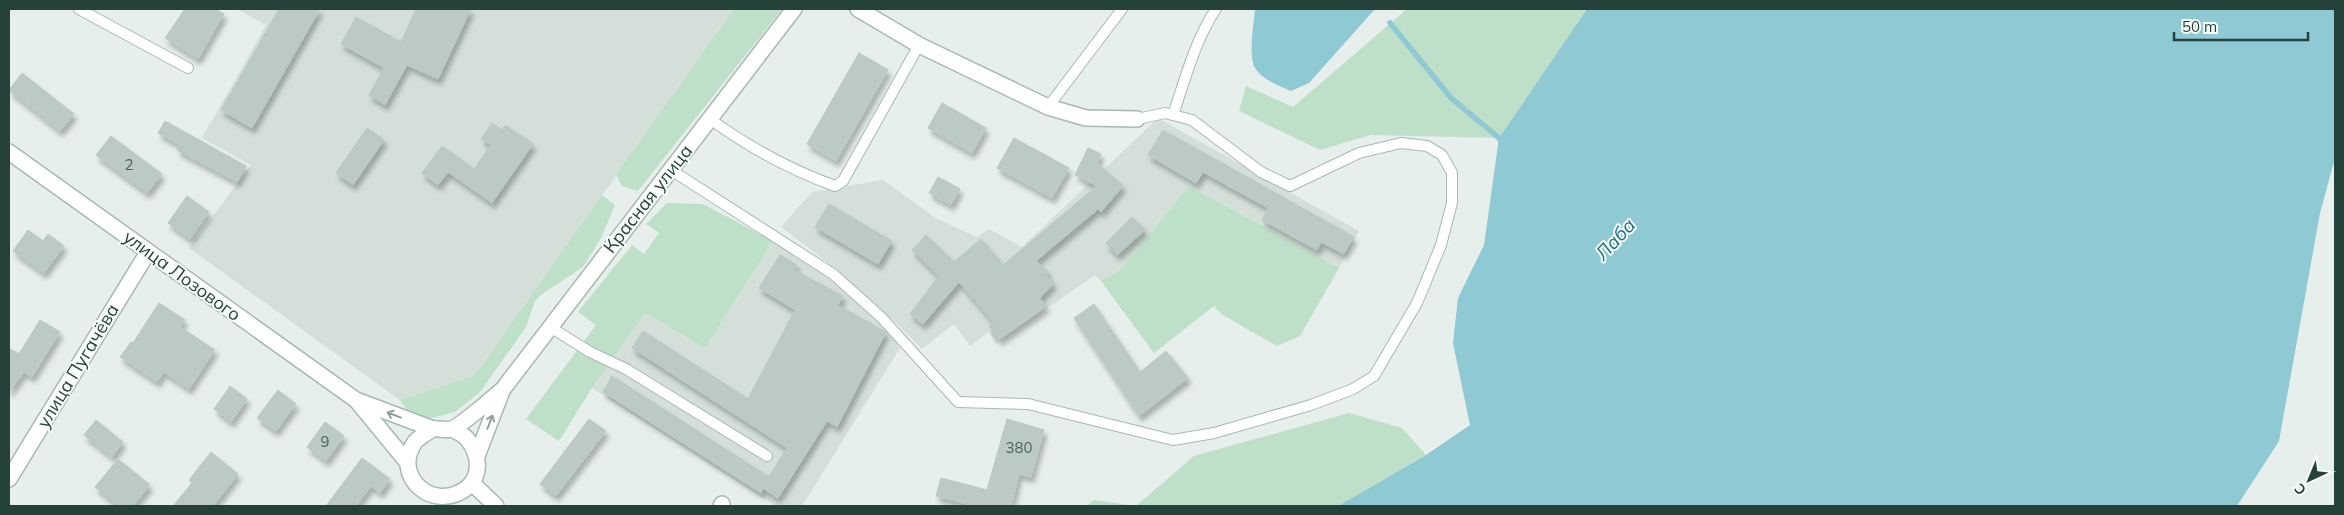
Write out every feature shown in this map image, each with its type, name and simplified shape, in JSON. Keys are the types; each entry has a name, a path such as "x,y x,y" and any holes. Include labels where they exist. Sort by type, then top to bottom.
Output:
{"street":[{"name":"Красная улица","path":"452,429 503,389 794,9"},
{"path":"858,9 919,45 1048,106 1086,118 1137,119"},
{"name":"улица Лозового","path":"9,152 356,400 433,429"},
{"name":"улица Пугачёва","path":"9,479 148,252"},
{"name":"Красная улица","path":"472,483 477,474 477,456 503,389"},
{"name":"улица Лозового","path":"356,400 407,462"},
{"path":"477,456 467,438 452,429 433,429 415,442 407,462 411,478 433,502 447,500 459,495 472,483 496,506"}],"lane":[{"path":"79,9 188,68"},
{"path":"1048,106 1122,9"},
{"path":"1173,115 1189,66 1208,20 1216,9"},
{"path":"710,119 731,134 816,179 834,186 843,181 919,45"},
{"path":"671,170 833,274 882,318 958,402 1028,404 1173,440 1214,433 1311,406 1353,389 1374,376 1417,303 1441,244 1452,203 1452,173 1442,155 1427,146 1401,143 1359,153 1290,186 1261,172 1192,120 1165,114 1137,119"},
{"path":"550,327 590,352 626,370 767,456"}],"shaded area":[{"path":"237,9 734,9 475,375 400,400 189,248 251,165 202,138 266,25"},
{"path":"1158,118 1359,231 1339,268 1189,186 1120,270 1101,281 1095,275 996,344 989,332 970,346 954,324 922,349 836,269 781,227 812,192 883,180 937,219 977,237 989,229 1022,247"},
{"path":"773,241 830,278 880,321 900,348 802,506 775,506 592,388 645,313 705,348"}],"green space":[{"path":"734,9 782,9 638,191 622,186 616,175"},
{"path":"1407,9 1587,9 1499,138 1370,135 1320,150 1239,111 1246,86 1293,107"},
{"path":"1189,186 1339,268 1300,336 1277,346 1221,314 1214,306 1154,353 1101,281 1120,270"},
{"path":"602,195 615,205 601,238 583,267 542,294 535,301 526,327 480,392 455,412 427,419 408,412 400,400 475,375"},
{"path":"667,203 703,204 773,241 705,348 645,313 592,388 559,441 526,419 596,325 578,312 632,245 644,254 659,233 646,224"},
{"path":"1349,413 1402,428 1426,455 1338,506 1136,506 1194,456"},
{"path":"1094,500 1136,506 1086,506"}],"water":[{"path":"1255,9 1375,9 1309,83 1291,91 1266,79 1255,68 1252,48"},
{"name":"Лаба","path":"1587,9 2335,9 2335,158 2320,213 2279,441 2237,506 1338,506 1426,455 1470,425 1453,343 1458,298 1484,245 1499,138"}],"building":[{"path":"185,9 215,9 224,14 198,59 165,38"},
{"path":"279,9 320,9 252,128 221,110"},
{"path":"416,9 471,9 438,79 407,65 385,105 369,95 384,68 341,44 356,17 401,42"},
{"path":"859,53 888,70 836,161 807,144"},
{"path":"22,73 74,114 60,131 9,90"},
{"path":"942,103 986,128 972,153 928,128"},
{"path":"165,121 246,166 237,182 177,150 180,145 158,133"},
{"path":"492,123 502,130 505,125 533,144 492,203 448,172 438,185 422,173 442,146 474,169 491,145 481,139"},
{"path":"367,128 384,140 353,185 336,173"},
{"path":"1163,130 1354,237 1344,254 1321,242 1317,250 1262,220 1268,208 1203,172 1196,183 1148,155"},
{"path":"111,136 162,174 147,193 96,155"},
{"path":"1014,138 1069,168 1052,198 997,168"},
{"path":"1088,148 1101,154 1097,163 1123,186 1101,212 1098,209 1036,261 1048,272 1046,275 1054,283 1040,298 1046,307 999,340 989,326 994,323 959,282 923,324 910,314 939,276 912,250 926,235 954,262 981,239 1003,265 1097,186 1075,175"},
{"path":"938,177 960,189 951,205 929,193"},
{"path":"187,196 209,212 190,239 168,223"},
{"path":"829,204 892,241 878,264 815,227"},
{"path":"1132,217 1145,230 1117,255 1106,243"},
{"path":"28,230 43,241 48,234 64,246 44,273 13,251"},
{"path":"780,255 797,265 794,270 843,296 838,305 886,332 837,427 827,421 778,498 763,488 761,493 603,392 612,376 769,477 787,448 632,348 643,331 748,399 795,310 759,288"},
{"path":"159,303 185,320 180,327 215,350 189,389 164,372 157,382 120,357 131,342 133,343"},
{"path":"1094,304 1140,372 1166,351 1188,378 1139,416 1074,318"},
{"path":"40,320 60,332 32,377 24,372 9,392 9,348 19,354"},
{"path":"230,386 247,399 231,422 214,409"},
{"path":"278,390 296,404 276,431 257,418"},
{"path":"589,419 606,431 556,496 540,484"},
{"path":"1007,419 1044,430 1031,477 1019,474 1011,506 975,506 936,496 941,478 987,490"},
{"path":"96,420 123,442 112,457 84,435"},
{"path":"325,422 344,436 326,461 307,447"},
{"path":"211,452 238,474 213,506 173,506 192,483 189,480"},
{"path":"362,458 390,479 380,493 371,486 356,506 326,506"},
{"path":"118,459 150,485 133,506 119,506 95,487"}],"waterway":[{"path":"1390,23 1451,98 1499,138 1502,143"}]}
